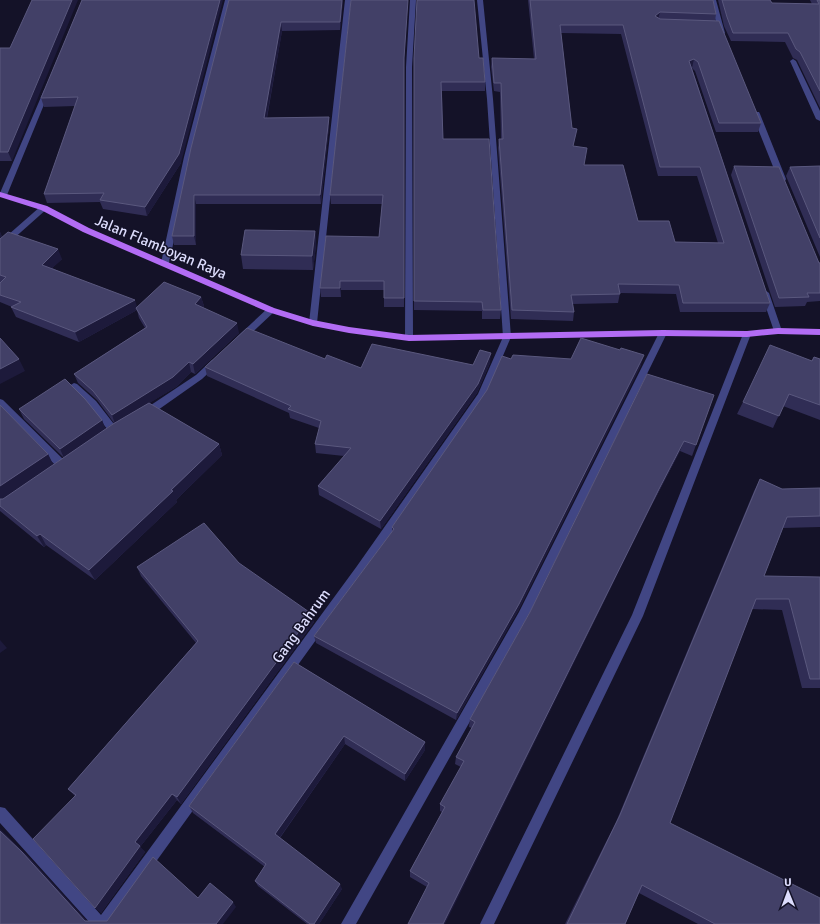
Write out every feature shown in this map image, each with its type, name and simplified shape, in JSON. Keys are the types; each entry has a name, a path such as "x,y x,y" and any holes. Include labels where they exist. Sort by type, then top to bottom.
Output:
{"main road":[{"name":"Jalan Flamboyan Raya","path":"2,194 44,208 81,228 271,310 313,324 409,338 663,333 747,334 778,331 820,332"}],"street":[{"path":"165,263 188,158 228,0"},
{"path":"313,324 341,52 348,0"},
{"path":"409,338 409,67 413,0"},
{"path":"480,0 490,99 507,337"},
{"path":"713,0 716,26 726,41"},
{"path":"793,61 820,119"},
{"path":"2,194 50,83"},
{"path":"753,107 786,187"},
{"path":"0,246 44,208"},
{"path":"763,286 778,331"},
{"path":"232,346 271,310"},
{"path":"348,924 523,616 663,333"},
{"path":"487,924 637,616 747,334"},
{"name":"Gang Bahrum","path":"103,924 361,569 482,395 507,337"},
{"path":"134,420 154,408 199,376 221,356"},
{"path":"74,386 93,404 114,431"},
{"path":"0,403 63,466"},
{"path":"0,813 100,924"}],"building":[{"path":"32,0 72,0 8,152 0,152 0,48 10,48"},
{"path":"82,0 220,0 179,154 145,207 100,200 104,193 44,194 78,97 41,98"},
{"path":"229,0 342,0 340,22 281,22 264,118 329,117 320,195 194,195 194,236 172,236 191,148"},
{"path":"351,0 408,0 404,58 404,298 384,298 384,281 340,281 340,288 320,288 326,236 379,237 383,195 330,195"},
{"path":"417,0 474,0 479,58 483,58 485,82 441,82 443,139 489,139 501,310 483,310 482,302 414,301 414,58"},
{"path":"530,0 713,0 716,14 660,12 655,16 660,19 719,21 761,123 719,123 698,62 694,59 689,61 770,303 683,303 679,285 618,284 620,294 571,295 574,312 512,310 499,139 503,139 501,83 494,83 492,58 536,59","holes":["560,25 623,25 660,167 700,167 724,243 675,242 669,221 638,221 623,165 584,165 587,148 573,146 577,129 572,128"]},
{"path":"722,0 770,0 772,3 819,4 817,0 820,0 820,91 800,52 796,49 788,33 733,33"},
{"path":"734,166 779,167 820,263 820,293 807,293 809,297 779,298"},
{"path":"820,166 820,238 790,167"},
{"path":"245,230 315,231 312,256 241,255"},
{"path":"8,232 58,249 42,265 135,300 75,332 11,307 21,302 0,295 0,283 6,277 0,275 0,239"},
{"path":"164,282 201,297 195,304 237,323 193,364 189,362 173,377 112,415 93,391 74,374 147,327 136,308"},
{"path":"247,328 325,359 327,355 361,368 372,344 473,365 480,350 491,353 478,384 380,521 318,486 351,448 315,444 321,421 288,409 291,406 205,367"},
{"path":"0,338 19,359 0,369"},
{"path":"581,338 620,350 621,348 644,355 519,604 457,713 314,636 394,529 392,527 487,390 502,356 511,359 513,355 571,359"},
{"path":"770,345 812,361 814,357 820,359 820,405 789,394 779,416 743,402"},
{"path":"647,374 714,395 696,445 684,441 443,924 408,924 429,883 410,871 445,807 440,804 464,761 456,757 475,722 470,719 530,612"},
{"path":"65,379 85,399 102,420 60,449 19,409"},
{"path":"149,403 219,444 171,490 173,491 89,570 40,534 37,536 0,506 0,499 3,499 113,424"},
{"path":"0,405 48,454 0,486"},
{"path":"760,479 782,489 820,488 820,516 787,517 764,576 820,577 820,679 810,679 789,599 756,599 670,823 820,898 820,924 715,924 642,885 625,924 567,924 620,815"},
{"path":"204,523 239,563 312,614 177,797 172,794 135,842 140,846 95,908 33,839 76,795 68,789 198,641 137,567"},
{"path":"294,662 425,742 405,774 344,736 275,834 340,884 314,924 310,924 255,881 266,864 189,806"},
{"path":"0,831 22,852 85,921 107,921 153,857 198,898 210,883 233,902 216,924 0,924"}]}
